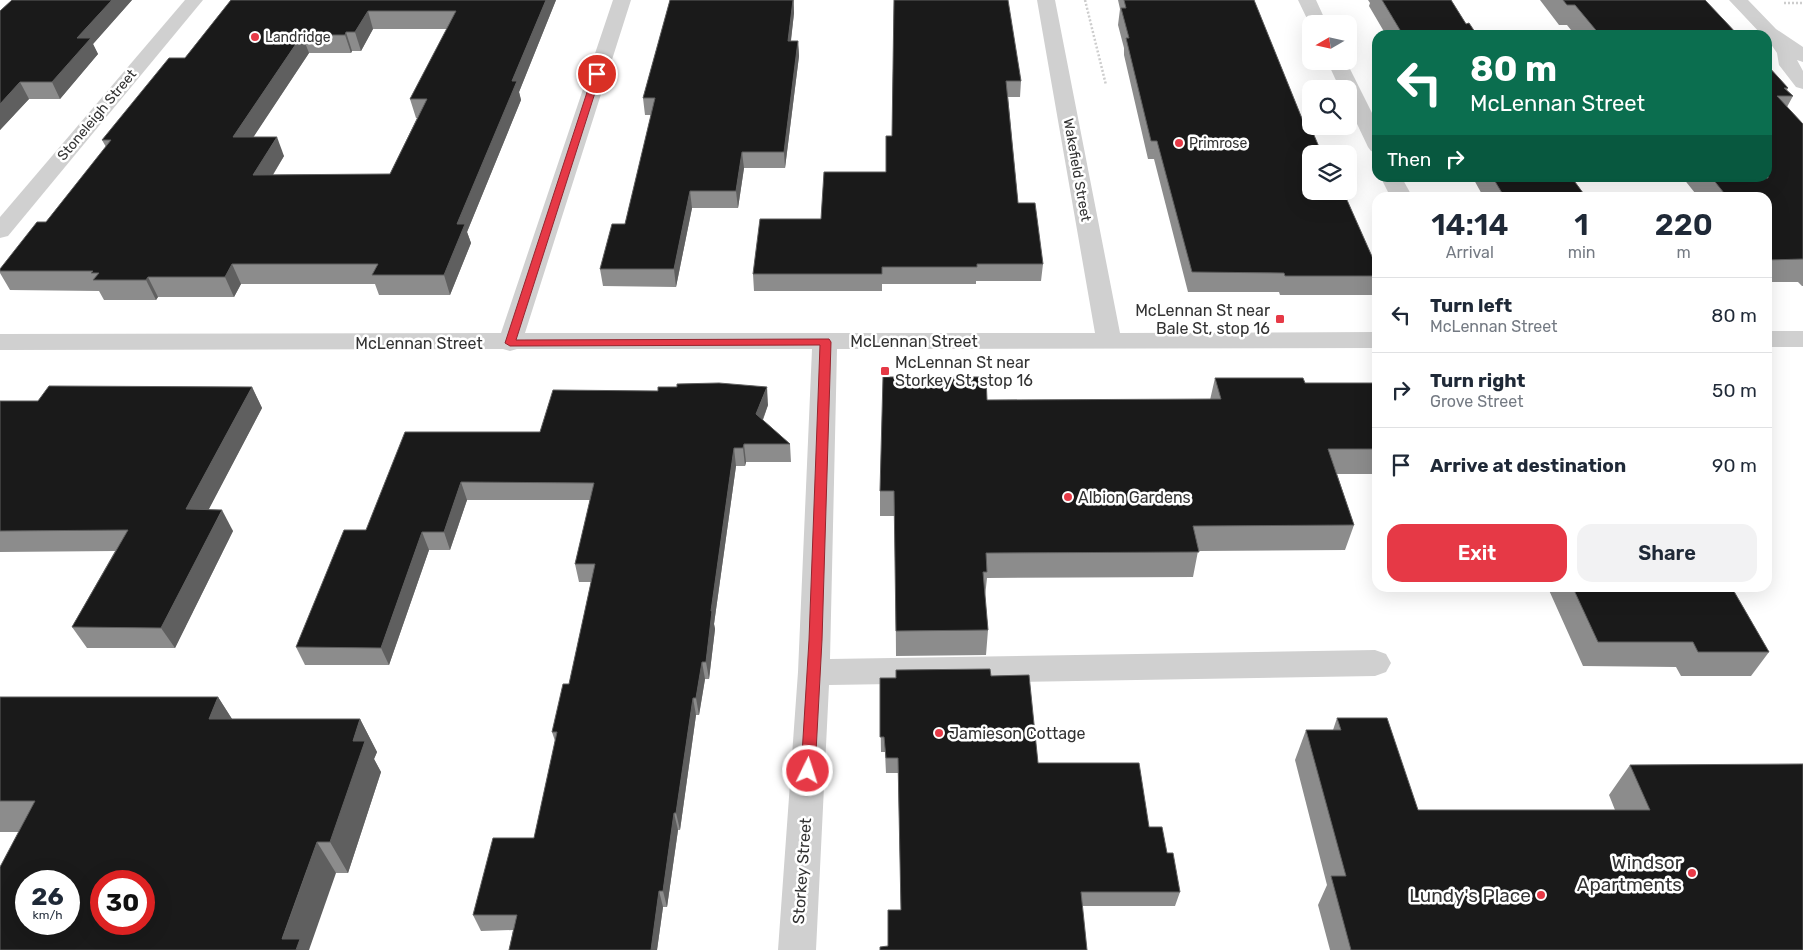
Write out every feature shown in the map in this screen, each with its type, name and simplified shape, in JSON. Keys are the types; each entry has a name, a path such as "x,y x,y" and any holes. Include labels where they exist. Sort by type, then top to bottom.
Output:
{"street":[{"name":"Stoneleigh Street","path":"0,231 194,0"},
{"path":"510,343 622,0"},
{"name":"Wakefield Street","path":"1046,0 1109,341"},
{"path":"1307,0 1314,15"},
{"path":"1738,0 1768,30"},
{"path":"1774,36 1803,45"},
{"path":"1774,36 1803,56"},
{"path":"1774,36 1785,50 1788,66 1803,83"},
{"path":"1340,70 1372,135"},
{"path":"1772,339 1803,339"},
{"name":"McLennan Street","path":"0,342 510,343 1372,340"},
{"name":"Storkey Street","path":"797,950 814,672 826,342"},
{"path":"814,672 1374,663"}],"path":[{"path":"1085,0 1106,84"},
{"path":"1790,3 1803,3"}],"building":[{"path":"12,0 112,0 77,38 91,38 52,82 20,82 0,104 0,11"},
{"path":"231,0 546,0 512,81 517,81 457,224 465,224 444,275 372,275 378,264 232,264 225,277 148,277 146,280 93,280 99,273 91,273 93,271 0,271 37,222 46,222 111,140 102,140 169,58 185,58","holes":["368,11 456,11 410,99 427,99 390,174 253,175 277,137 233,137 302,35 345,35 346,32 355,32"]},
{"path":"670,0 793,0 788,41 798,41 784,152 742,152 736,191 690,191 674,269 600,269 612,224 625,224 655,98 643,98"},
{"path":"894,0 1008,0 1021,81 1006,81 1018,203 1035,203 1043,264 977,264 977,267 882,267 882,274 753,274 760,219 821,219 824,172 886,172 886,136 892,136"},
{"path":"1124,0 1254,0 1302,119 1302,135 1314,135 1318,145 1302,145 1302,200 1347,200 1372,256 1372,276 1285,276 1284,273 1192,272 1157,141 1151,141 1126,38 1129,38 1121,8 1126,8"},
{"path":"1382,0 1451,0 1466,24 1469,23 1474,30 1400,30"},
{"path":"1563,0 1705,0 1733,30 1596,30 1575,5 1567,5"},
{"path":"1772,70 1788,88 1784,88 1793,96 1777,96 1803,124 1803,259 1772,260 1772,192 1723,192 1715,182 1772,182"},
{"path":"1495,182 1575,182 1582,192 1501,192"},
{"path":"883,377 986,377 987,400 1221,399 1215,378 1303,378 1305,383 1372,383 1372,449 1328,449 1354,525 1193,526 1199,552 986,553 987,572 983,572 988,630 896,631 894,491 880,491"},
{"path":"719,383 767,387 756,414 790,444 744,444 743,448 734,448 711,611 706,662 702,662 696,698 693,698 663,891 659,891 651,950 509,950 517,915 473,915 493,838 534,838 557,732 552,732 563,684 569,684 595,564 575,564 594,483 461,482 444,532 422,532 381,648 296,647 344,530 366,530 405,432 540,432 553,390 658,391 658,387 677,387 677,384"},
{"path":"49,386 252,387 186,509 222,510 161,628 72,627 128,530 0,531 0,401 38,401"},
{"path":"1575,592 1734,592 1769,652 1698,652 1693,642 1598,642"},
{"path":"990,669 991,676 1029,675 1038,763 1139,763 1149,827 1162,827 1167,853 1173,853 1180,892 1081,892 1087,950 880,950 880,947 888,946 888,910 901,910 898,758 886,758 884,737 880,737 880,678 896,678 896,670"},
{"path":"0,697 218,697 209,719 360,719 353,741 365,741 330,842 317,842 282,939 300,939 296,950 0,950 0,867 35,801 0,801"},
{"path":"1337,718 1387,718 1418,810 1650,810 1630,765 1803,764 1803,950 1351,950 1331,876 1346,876 1306,730 1341,730"}],"place":[{"name":"Landridge","path":"255,37"},
{"name":"Primrose","path":"1179,143"},
{"name":"McLennan St near Bale St, stop 16","path":"1280,319"},
{"name":"McLennan St near Storkey St, stop 16","path":"885,371"},
{"name":"Albion Gardens","path":"1068,497"},
{"name":"Jamieson Cottage","path":"939,733"},
{"name":"Windsor Apartments","path":"1692,873"},
{"name":"Lundy's Place","path":"1541,895"}],"route":[{"path":"597,74 510,343 826,342 816,640 808,771"}]}
